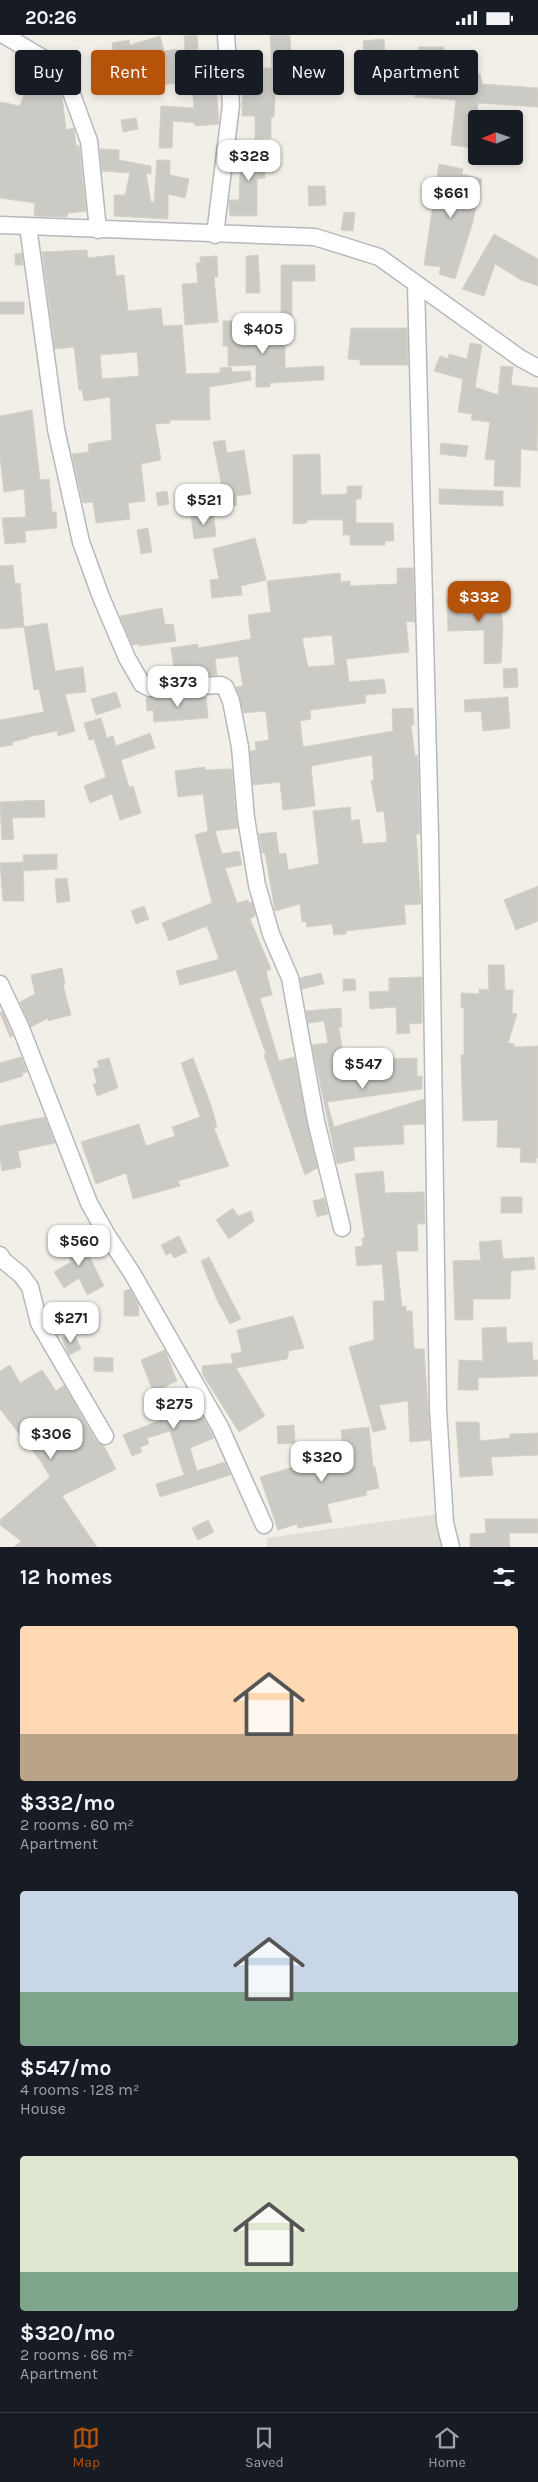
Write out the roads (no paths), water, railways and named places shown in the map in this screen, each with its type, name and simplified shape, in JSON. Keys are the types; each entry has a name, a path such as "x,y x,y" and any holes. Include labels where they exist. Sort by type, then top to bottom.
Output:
{"street":[{"path":"4,35 63,70 89,141 98,230"},
{"path":"215,235 231,105 226,35"},
{"path":"0,225 215,235 315,237 379,257 520,358 538,368"},
{"path":"28,226 56,429 81,542 101,597 127,658 142,684 150,688 221,685 231,701 240,747 246,818 257,885 271,934 290,978 316,1121 342,1228"},
{"path":"416,284 431,875 438,1409 445,1523 451,1547"},
{"path":"0,984 20,1026 89,1203 132,1273 220,1427 264,1525"},
{"path":"0,1255 4,1261 21,1275 30,1287 39,1323 105,1436"}]}
